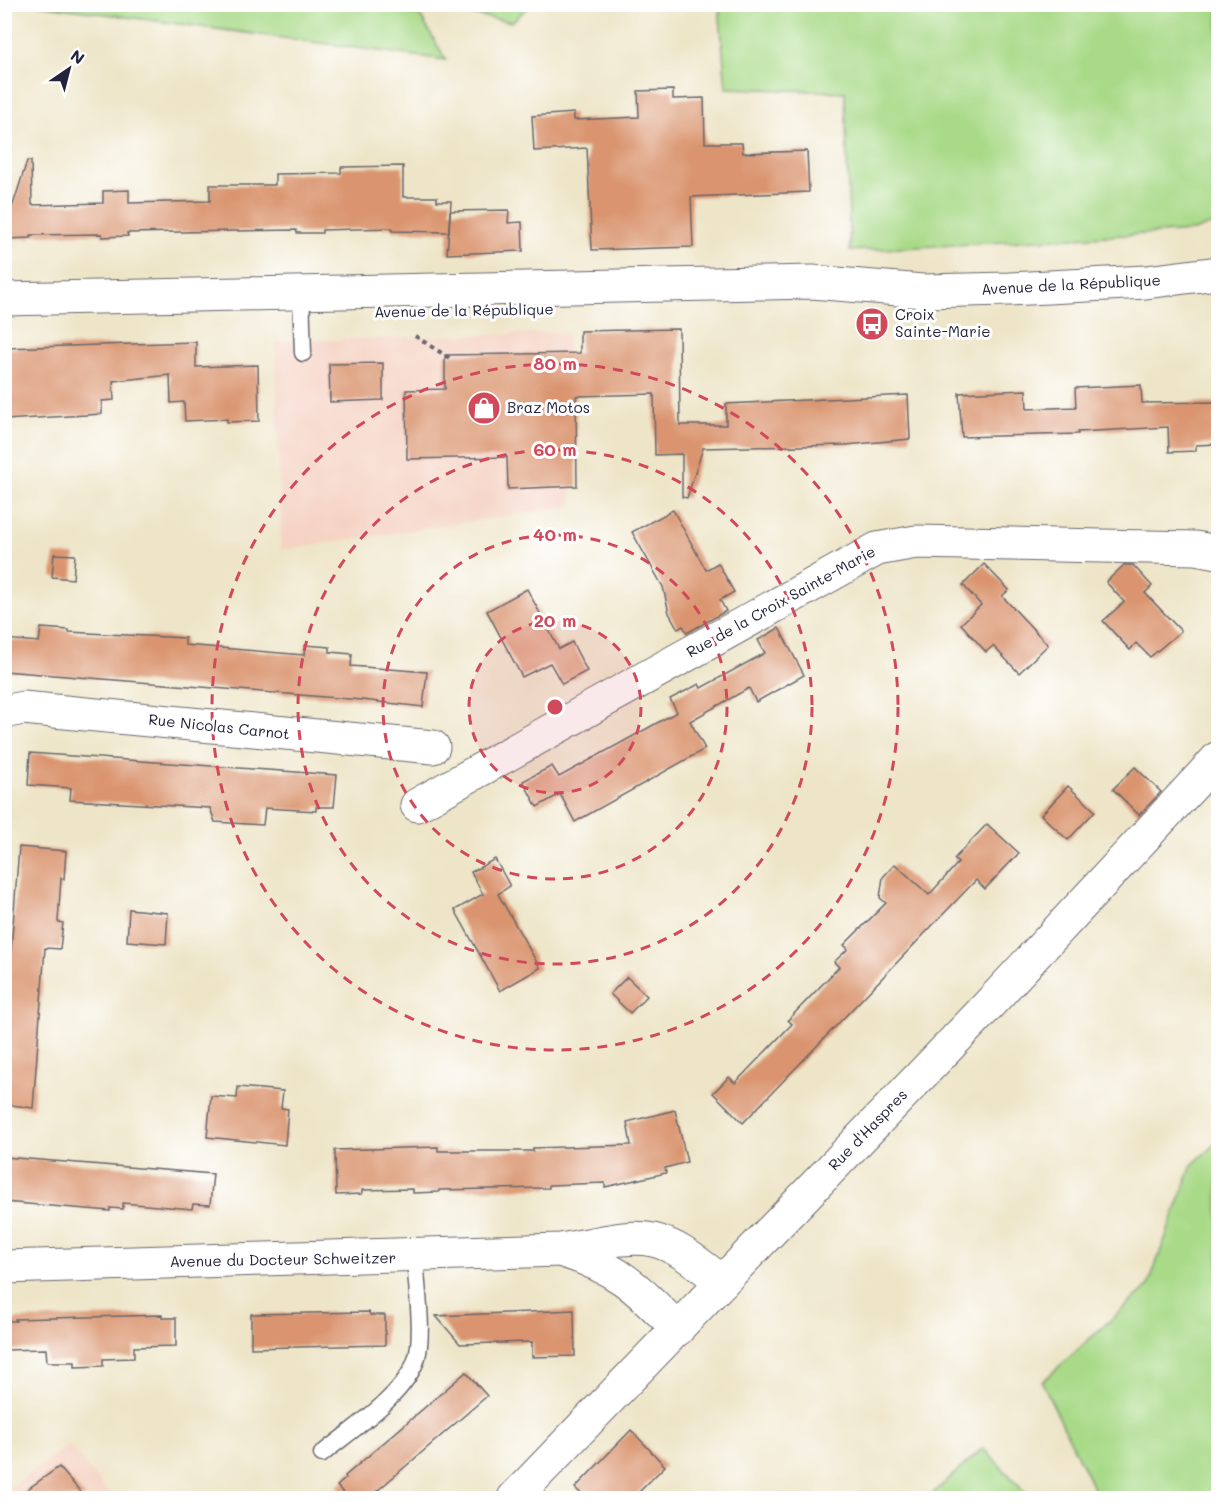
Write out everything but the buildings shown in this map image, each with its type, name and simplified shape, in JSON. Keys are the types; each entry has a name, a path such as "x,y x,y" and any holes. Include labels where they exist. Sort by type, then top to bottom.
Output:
{"main road":[{"name":"Avenue de la République","path":"4,320 302,304 812,282 923,291 1124,284 1218,273"},
{"name":"Avenue de la République","path":"4,299 302,304"},
{"name":"Rue de la Croix Sainte-Marie","path":"417,805 877,549 916,542 1195,548 1218,552"},
{"name":"Rue Nicolas Carnot","path":"4,712 23,708 434,747"},
{"name":"Rue d'Haspres","path":"514,1498 996,997 1218,758"},
{"name":"Avenue du Docteur Schweitzer","path":"4,1267 561,1250 630,1238 654,1238 688,1254 722,1282"},
{"name":"Avenue du Docteur Schweitzer","path":"561,1250 595,1261 623,1276 678,1329"}],"lane":[{"path":"302,304 303,353"},
{"path":"322,1454 387,1400 406,1380 414,1367 419,1340 415,1256"}],"path":[{"path":"415,336 451,359"}],"shaded area":[{"path":"567,332 572,506 281,550 276,342"},
{"path":"69,1445 113,1498 5,1498 4,1492"}],"green space":[{"path":"39,5 414,5 446,60"},
{"path":"417,5 530,5 512,22"},
{"path":"719,5 1218,5 1218,222 1194,231 850,251 845,92 726,88"},
{"path":"1218,1141 1218,1498 1098,1498 1042,1382 1148,1286 1192,1165"},
{"path":"983,1448 1031,1498 928,1498"}],"place":[{"name":"Croix Sainte-Marie","path":"872,324"},
{"name":"Braz Motos","path":"484,408"}]}
